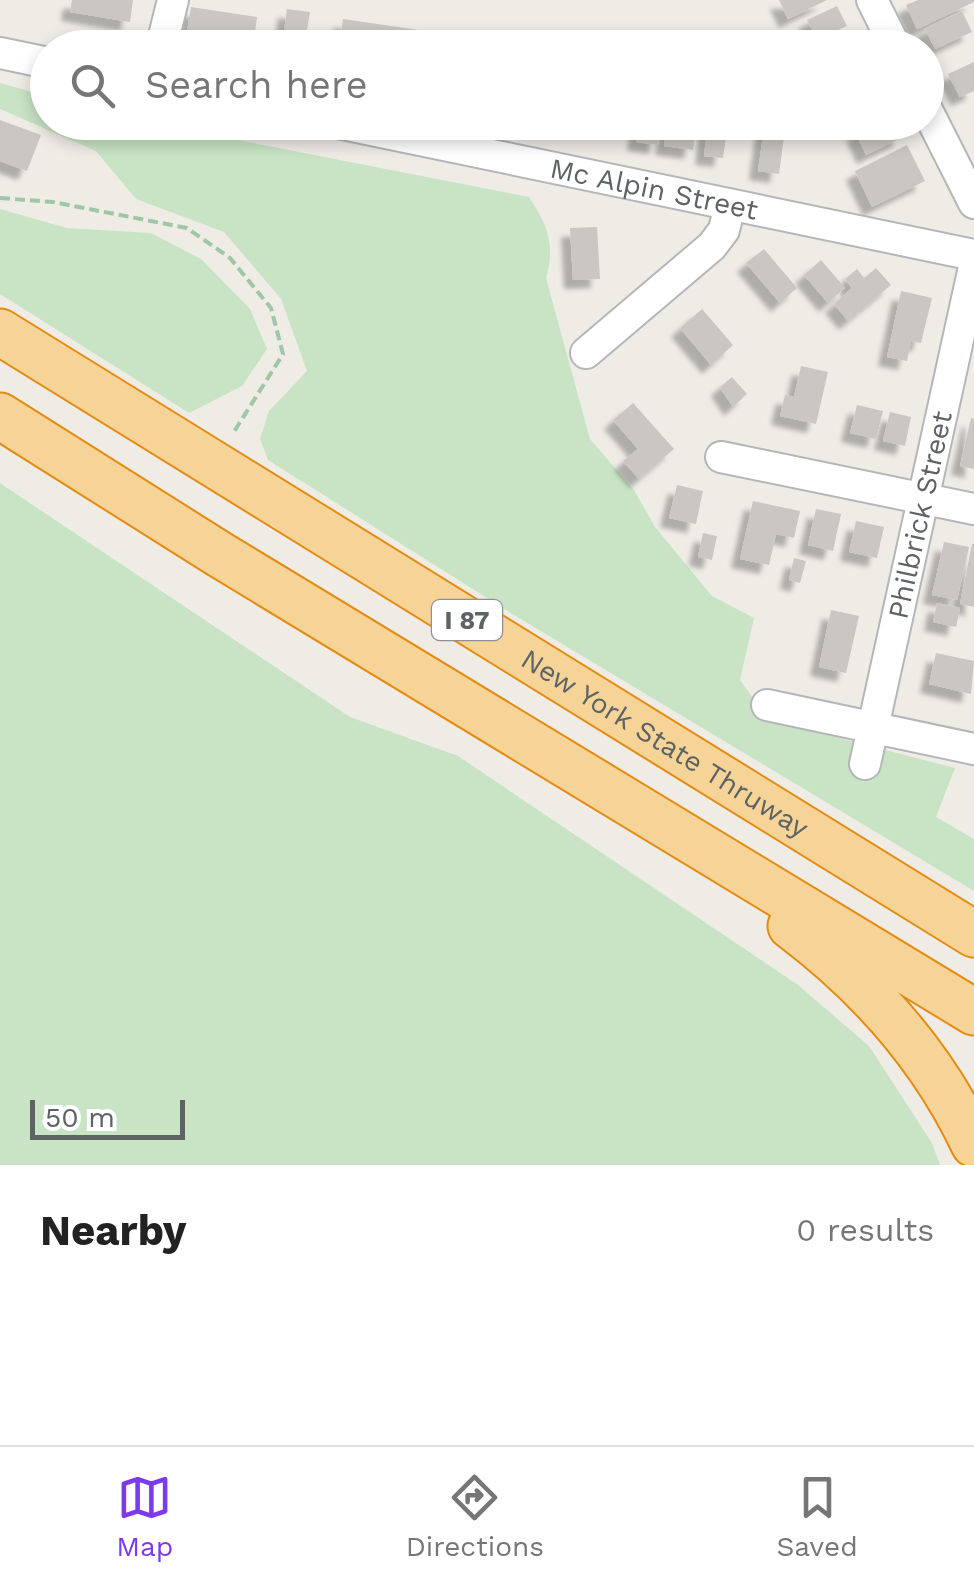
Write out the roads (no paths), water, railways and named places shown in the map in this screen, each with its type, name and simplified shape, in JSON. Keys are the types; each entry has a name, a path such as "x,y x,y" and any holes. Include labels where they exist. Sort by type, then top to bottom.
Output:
{"highway":[{"name":"New York State Thruway","path":"0,332 974,932"},
{"name":"I 87","path":"0,416 219,554 974,1012"},
{"path":"596,781 804,936 889,1014 940,1082 974,1144"}],"street":[{"path":"166,30 173,0"},
{"path":"872,0 887,30"},
{"path":"0,52 30,59"},
{"name":"Mc Alpin Street","path":"418,140 974,255"},
{"path":"942,140 974,204"},
{"path":"586,353 712,246 724,230 730,205"},
{"name":"Philbrick Street","path":"865,764 974,267"},
{"path":"721,456 974,509"},
{"path":"767,706 974,749"}]}
